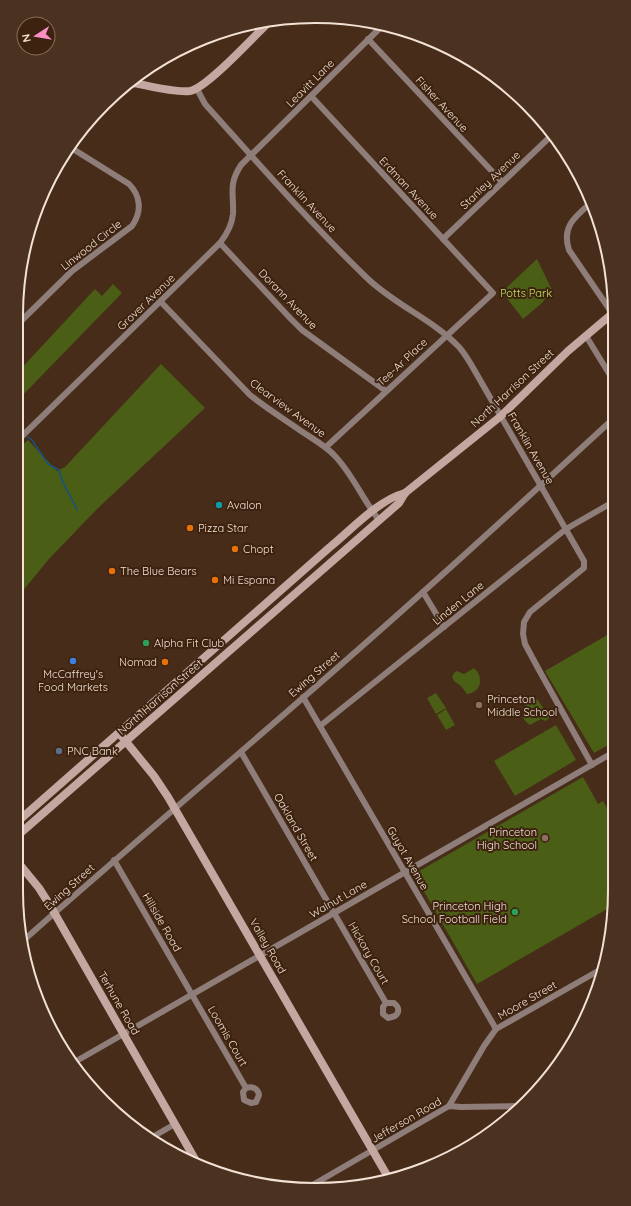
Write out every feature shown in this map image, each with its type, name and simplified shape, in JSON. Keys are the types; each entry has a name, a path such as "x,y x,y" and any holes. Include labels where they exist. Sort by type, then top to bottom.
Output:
{"street":[{"path":"137,83 179,91 197,89 210,80 263,28"},
{"name":"Leavitt Lane","path":"251,155 377,30"},
{"name":"Fisher Avenue","path":"368,39 502,182"},
{"name":"Franklin Avenue","path":"197,89 205,104 251,155 329,239 368,278 392,298 425,319 460,348 466,356 584,561 584,568 530,612 524,622 523,634 525,644 592,764"},
{"name":"Erdman Avenue","path":"311,96 493,292"},
{"name":"Stanley Avenue","path":"443,239 549,138"},
{"name":"Linwood Circle","path":"23,319 72,271 132,226 138,216 138,199 129,184 74,150"},
{"name":"Grover Avenue","path":"23,435 220,243 229,230 232,222 232,193 234,179 241,166 251,155"},
{"path":"587,207 572,221 567,232 567,244 569,250 608,306"},
{"name":"Dorann Avenue","path":"220,243 302,330 386,391"},
{"name":"Tee-Ar Place","path":"326,448 493,292"},
{"name":"Clearview Avenue","path":"161,302 250,395 265,407 326,448 343,466 372,512 380,520"},
{"name":"North Harrison Street","path":"23,831 380,520 399,503 406,493 501,416 568,351 608,317"},
{"path":"586,336 608,372"},
{"name":"Ewing Street","path":"27,937 423,592 608,424"},
{"name":"North Harrison Street","path":"23,817 347,533 372,512 396,496 406,493"},
{"name":"Linden Lane","path":"320,726 566,529 608,505"},
{"path":"347,533 359,538"},
{"path":"314,577 314,570 330,557 330,548"},
{"path":"281,591 293,592 300,589"},
{"path":"423,592 444,627"},
{"name":"Guyot Avenue","path":"303,697 496,1029"},
{"name":"Valley Road","path":"119,733 154,776 175,809 386,1174"},
{"name":"Oakland Street","path":"241,752 334,913"},
{"name":"Walnut Lane","path":"77,1061 608,755"},
{"name":"Hillside Road","path":"114,860 193,995"},
{"name":"Terhune Road","path":"23,869 39,888 54,913 193,1156"},
{"name":"Hickory Court","path":"334,913 386,1003"},
{"name":"Moore Street","path":"449,1106 484,1046 496,1029 596,972"},
{"name":"Loomis Court","path":"193,995 246,1088"},
{"name":"Jefferson Road","path":"317,1183 449,1106 461,1108 512,1106"},
{"path":"155,1135 175,1124"}],"green space":[{"name":"Potts Park","path":"537,259 552,290 542,303 523,319 502,292"},
{"path":"113,284 122,293 23,395 23,367 95,289 102,296"},
{"path":"161,364 205,408 97,509 49,559 23,591 23,445 28,440 57,471 65,467"},
{"path":"608,635 608,745 594,753 545,671"},
{"path":"474,668 479,676 480,684 476,690 467,694 452,677 457,671 464,674"},
{"path":"436,693 446,708 436,714 427,698"},
{"path":"537,699 544,709 549,710 550,717 546,721 541,719 530,725 523,718 523,710 528,703"},
{"path":"446,709 455,725 446,730 437,715"},
{"path":"556,725 576,760 515,796 494,761"},
{"name":"Princeton High School","path":"583,777 598,804 603,801 608,810 607,909 477,984 414,874"}],"waterway":[{"path":"28,437 32,440 48,464 59,470 62,481 77,510"}],"place":[{"name":"Avalon","path":"219,505"},
{"name":"Pizza Star","path":"190,528"},
{"name":"Chopt","path":"235,549"},
{"name":"The Blue Bears","path":"112,571"},
{"name":"Mi Espana","path":"215,580"},
{"name":"Alpha Fit Club","path":"146,643"},
{"name":"McCaffrey's Food Markets","path":"73,661"},
{"name":"Nomad","path":"165,662"},
{"name":"Princeton Middle School","path":"479,705"},
{"name":"PNC Bank","path":"59,751"},
{"name":"Princeton High School","path":"545,838"},
{"name":"Princeton High School Football Field","path":"515,912"}]}
